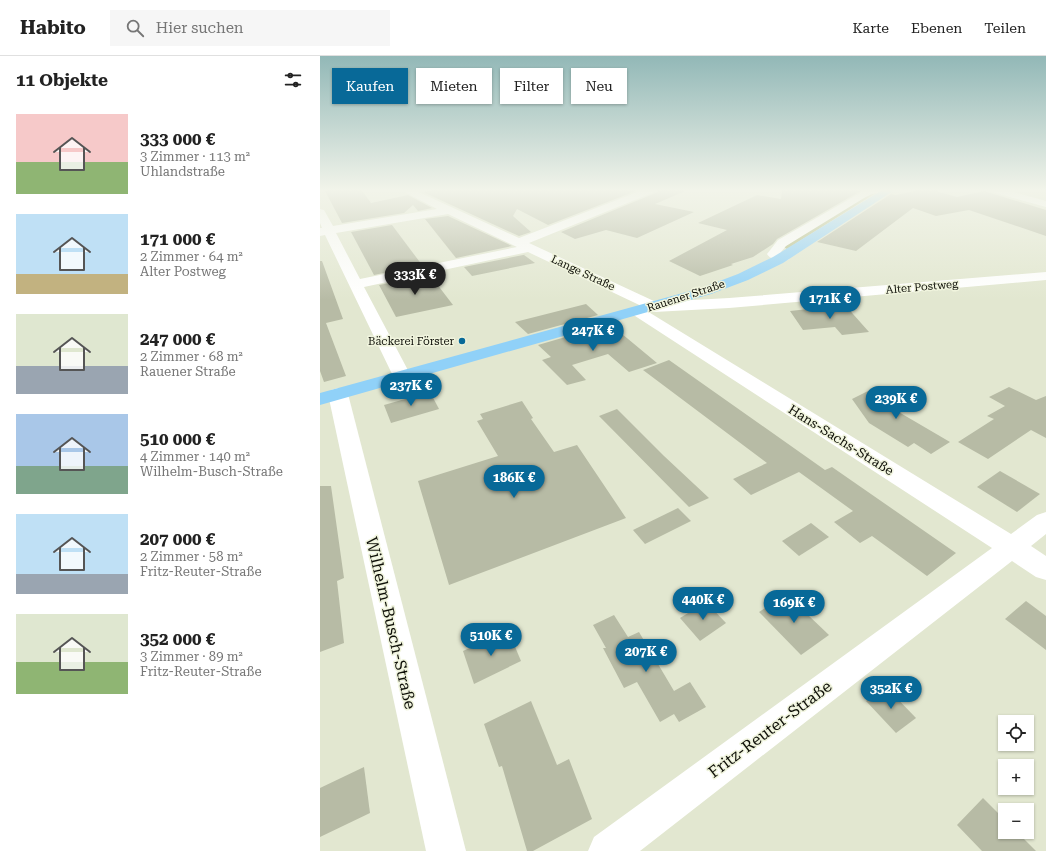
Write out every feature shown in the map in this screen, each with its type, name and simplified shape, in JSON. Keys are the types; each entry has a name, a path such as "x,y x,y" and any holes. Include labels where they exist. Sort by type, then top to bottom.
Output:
{"main road":[{"name":"Rauener Straße","path":"329,397 645,309 737,279 783,257 831,226"}],"street":[{"path":"354,226 325,231 356,284 402,376"},
{"name":"Lange Straße","path":"483,226 531,248 645,309"},
{"path":"518,243 560,226"},
{"path":"356,284 531,248"},
{"name":"Alter Postweg","path":"645,309 1046,276"},
{"name":"Hans-Sachs-Straße","path":"645,309 1046,570"},
{"name":"Wilhelm-Busch-Straße","path":"329,397 446,851"},
{"name":"Fritz-Reuter-Straße","path":"608,851 1046,521"}],"green space":[{"path":"816,226 823,226 787,249 784,247"}],"building":[{"path":"393,226 422,265 374,275 351,232"},
{"path":"431,226 470,226 512,246 456,258"},
{"path":"497,226 524,226 531,232 519,236"},
{"path":"575,226 663,226 637,238 606,230 575,239 561,232"},
{"path":"711,226 799,226 777,239 773,244 753,257 700,276 669,261 727,230"},
{"path":"842,226 889,226 856,251 817,242"},
{"path":"1017,226 1046,226 1046,236"},
{"path":"528,254 524,255 535,263 472,276 464,267"},
{"path":"320,261 322,261 343,319 326,323 346,376 324,382 320,371"},
{"path":"430,275 453,305 396,317 379,285"},
{"path":"586,304 598,315 528,334 515,322"},
{"path":"845,305 869,332 842,335 835,327 803,330 790,311"},
{"path":"610,324 657,363 629,372 608,354 572,365 586,380 567,385 542,360 551,357 538,345"},
{"path":"669,360 825,470 832,467 956,553 927,576 872,536 860,543 834,522 853,511 799,472 751,495 733,479 767,463 643,370"},
{"path":"878,386 911,403 897,411 950,442 931,454 914,443 908,447 869,423 852,399"},
{"path":"1009,387 1036,400 1046,396 1046,438 1031,430 988,459 958,442 994,419 987,416 1005,406 989,397"},
{"path":"430,392 439,409 391,423 384,405"},
{"path":"522,401 533,418 531,419 554,452 577,445 626,518 449,585 418,481 498,456 477,421 483,419 480,414"},
{"path":"617,409 709,498 689,507 599,416"},
{"path":"1000,471 1040,494 1017,512 977,487"},
{"path":"320,486 331,486 344,578 337,581 344,643 320,652"},
{"path":"678,508 691,521 645,544 633,530"},
{"path":"811,523 829,537 799,556 782,541"},
{"path":"786,594 829,635 801,655 759,612"},
{"path":"1026,601 1046,616 1046,650 1005,619"},
{"path":"706,602 726,623 700,641 680,618"},
{"path":"614,615 628,637 639,632 674,691 690,682 706,707 679,722 674,714 660,722 637,682 624,688 603,648 606,648 593,625"},
{"path":"508,630 521,661 474,684 463,651"},
{"path":"886,687 916,718 896,733 866,701"},
{"path":"531,701 557,765 569,759 592,819 533,851 527,851 502,766 499,767 484,724"},
{"path":"364,767 370,813 320,837 320,788"},
{"path":"983,798 998,813 998,839 1024,839 1036,851 982,851 957,825"}],"place":[{"name":"Bäckerei Förster","path":"462,341"}]}
